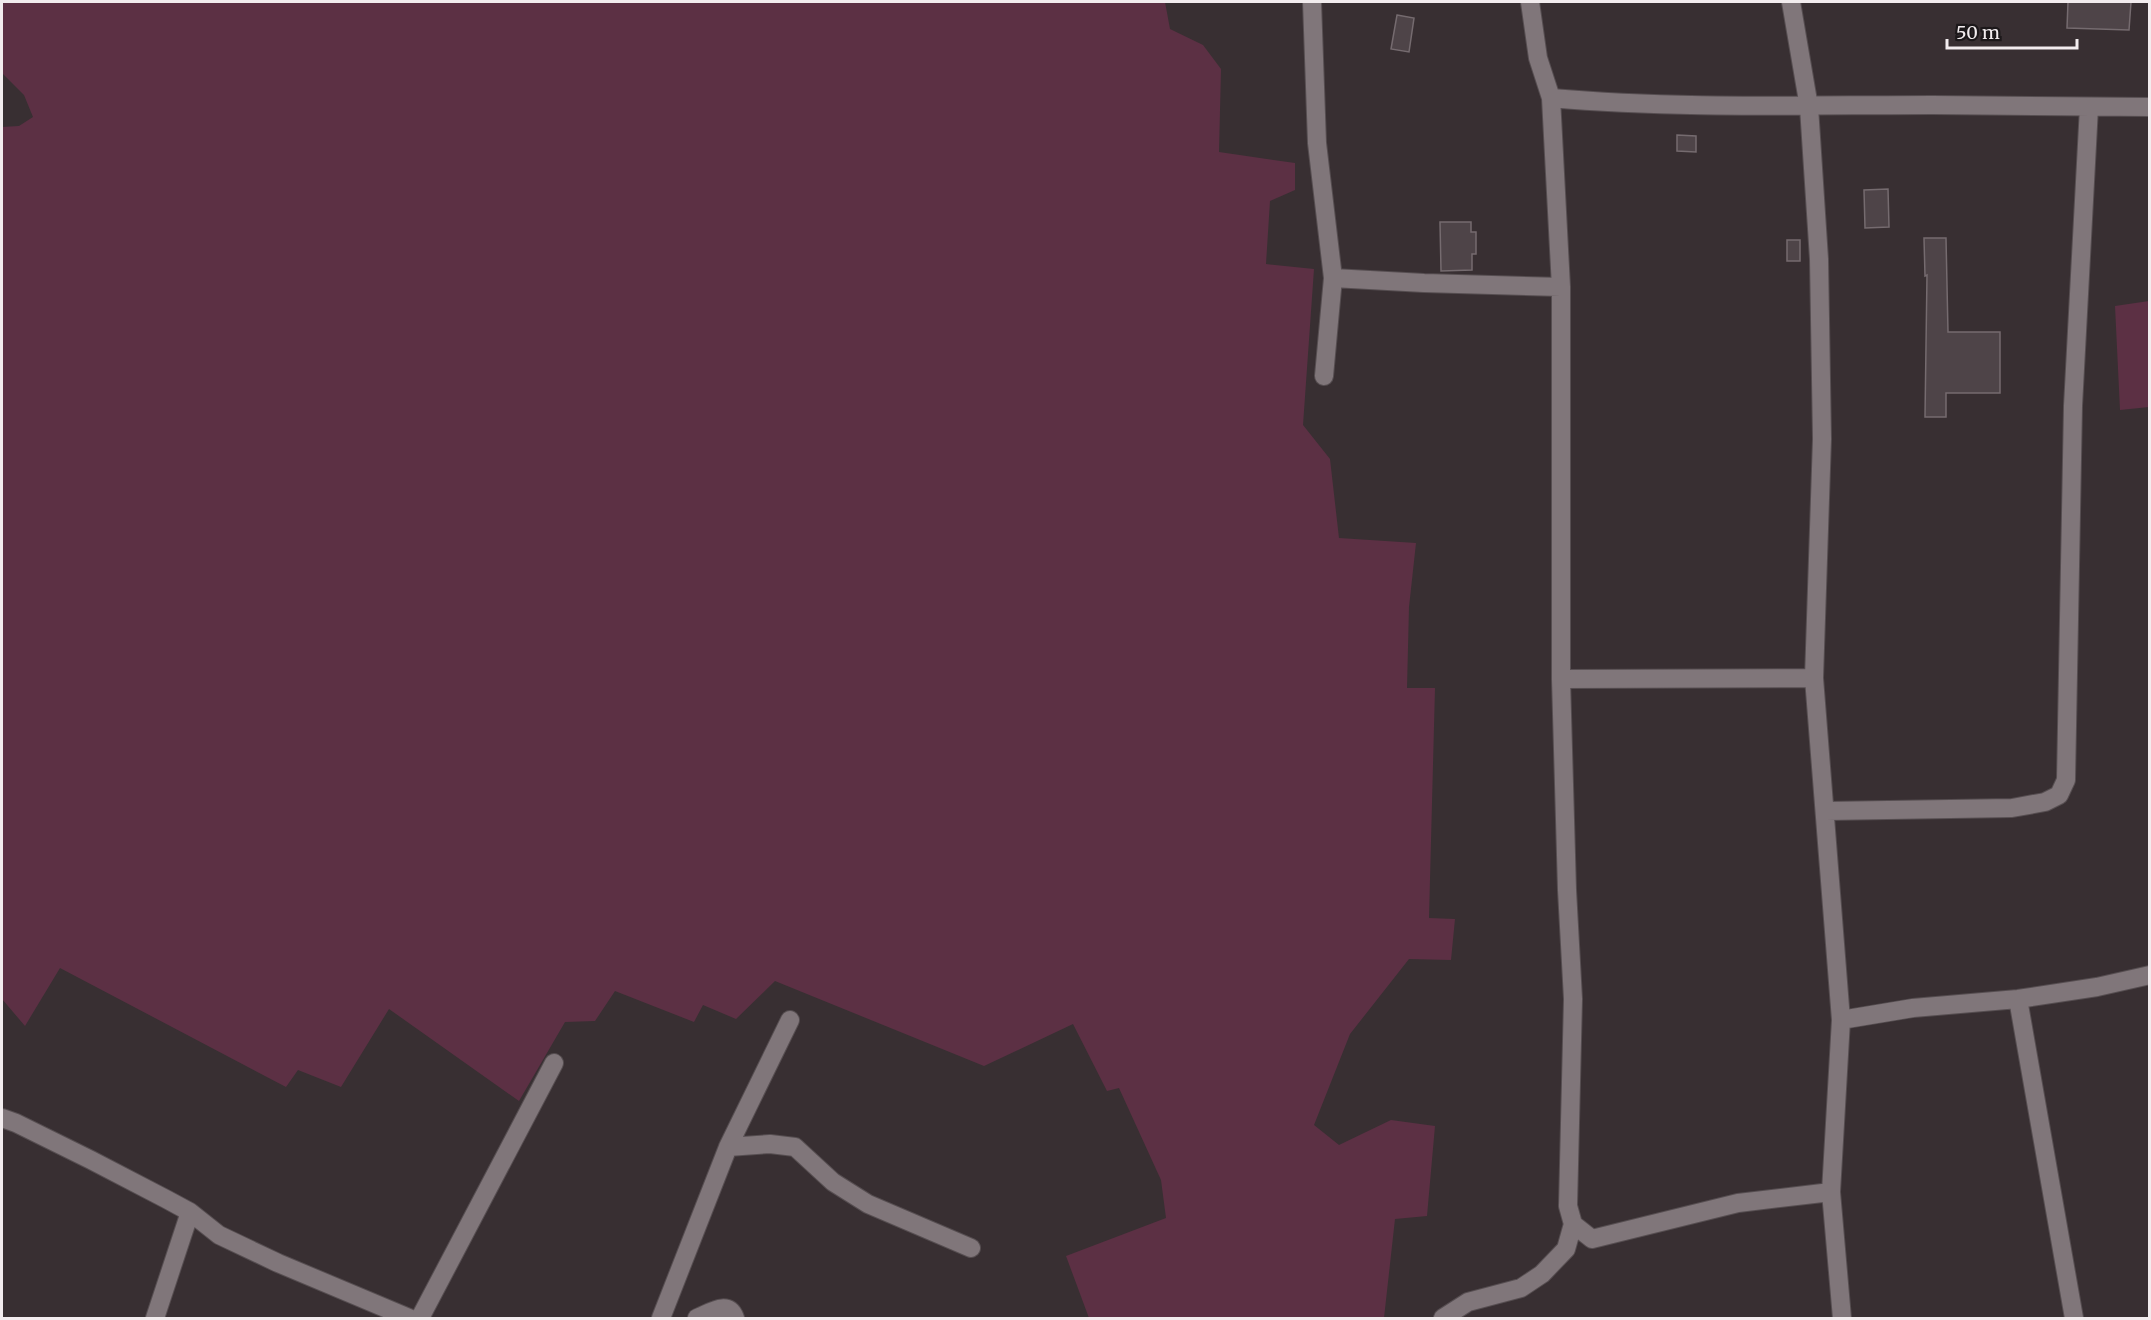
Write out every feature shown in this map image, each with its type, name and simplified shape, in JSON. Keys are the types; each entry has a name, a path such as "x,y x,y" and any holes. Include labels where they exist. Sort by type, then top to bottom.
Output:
{"street":[{"path":"1312,2 1317,143 1334,278 1324,376"},
{"path":"1530,2 1538,58 1551,98 1561,287 1561,679 1572,999 1568,1206 1573,1224 1566,1249"},
{"path":"1791,2 1809,107 1819,259 1822,439 1814,678 1841,1020 1831,1192 1842,1318"},
{"path":"1551,98 1610,103 1809,107 1932,105 2150,108"},
{"path":"1826,810 2012,808 2045,802 2059,795 2066,780 2073,406 2090,107"},
{"path":"1334,278 1561,287"},
{"path":"1561,679 1814,678"},
{"path":"1841,1020 1913,1008 2018,999 2097,987 2150,975"},
{"path":"2018,999 2074,1318"},
{"path":"661,1318 728,1147 790,1020"},
{"path":"420,1318 554,1063"},
{"path":"2,1118 92,1160 190,1212 219,1235 400,1317"},
{"path":"728,1147 770,1144 795,1147 833,1182 868,1204 971,1248"},
{"path":"1443,1318 1468,1302 1521,1288 1542,1274 1566,1249 1592,1239 1738,1203 1831,1192"},
{"path":"155,1318 190,1212"},
{"path":"1573,1224 1592,1239"},
{"path":"697,1318 727,1308 732,1311 735,1318"}],"shaded area":[{"path":"2,2 1165,2 1170,29 1203,45 1221,69 1219,152 1295,163 1295,190 1270,201 1266,264 1314,269 1303,425 1330,459 1339,538 1416,543 1409,607 1407,688 1435,688 1429,918 1455,919 1451,960 1409,959 1350,1034 1314,1125 1339,1145 1391,1120 1435,1126 1427,1216 1395,1219 1384,1318 1089,1318 1066,1256 1166,1218 1161,1180 1119,1088 1107,1091 1073,1024 984,1066 775,981 736,1019 703,1005 694,1022 615,991 595,1021 565,1022 519,1101 389,1009 341,1087 298,1070 286,1087 60,968 25,1026 2,999 2,127 19,126 33,117 24,95 2,73"},
{"path":"2149,301 2149,407 2120,410 2115,306"}],"building":[{"path":"2068,2 2131,2 2129,30 2067,28"},
{"path":"1397,15 1414,18 1409,52 1391,49"},
{"path":"1677,135 1696,136 1696,152 1677,151"},
{"path":"1888,189 1889,227 1865,228 1864,190"},
{"path":"1440,222 1471,222 1471,232 1476,232 1476,254 1472,254 1472,270 1441,271"},
{"path":"1924,238 1946,238 1948,332 2000,332 2000,393 1946,393 1946,417 1925,417 1927,275 1925,276"},
{"path":"1787,240 1800,240 1800,261 1787,261"}]}
